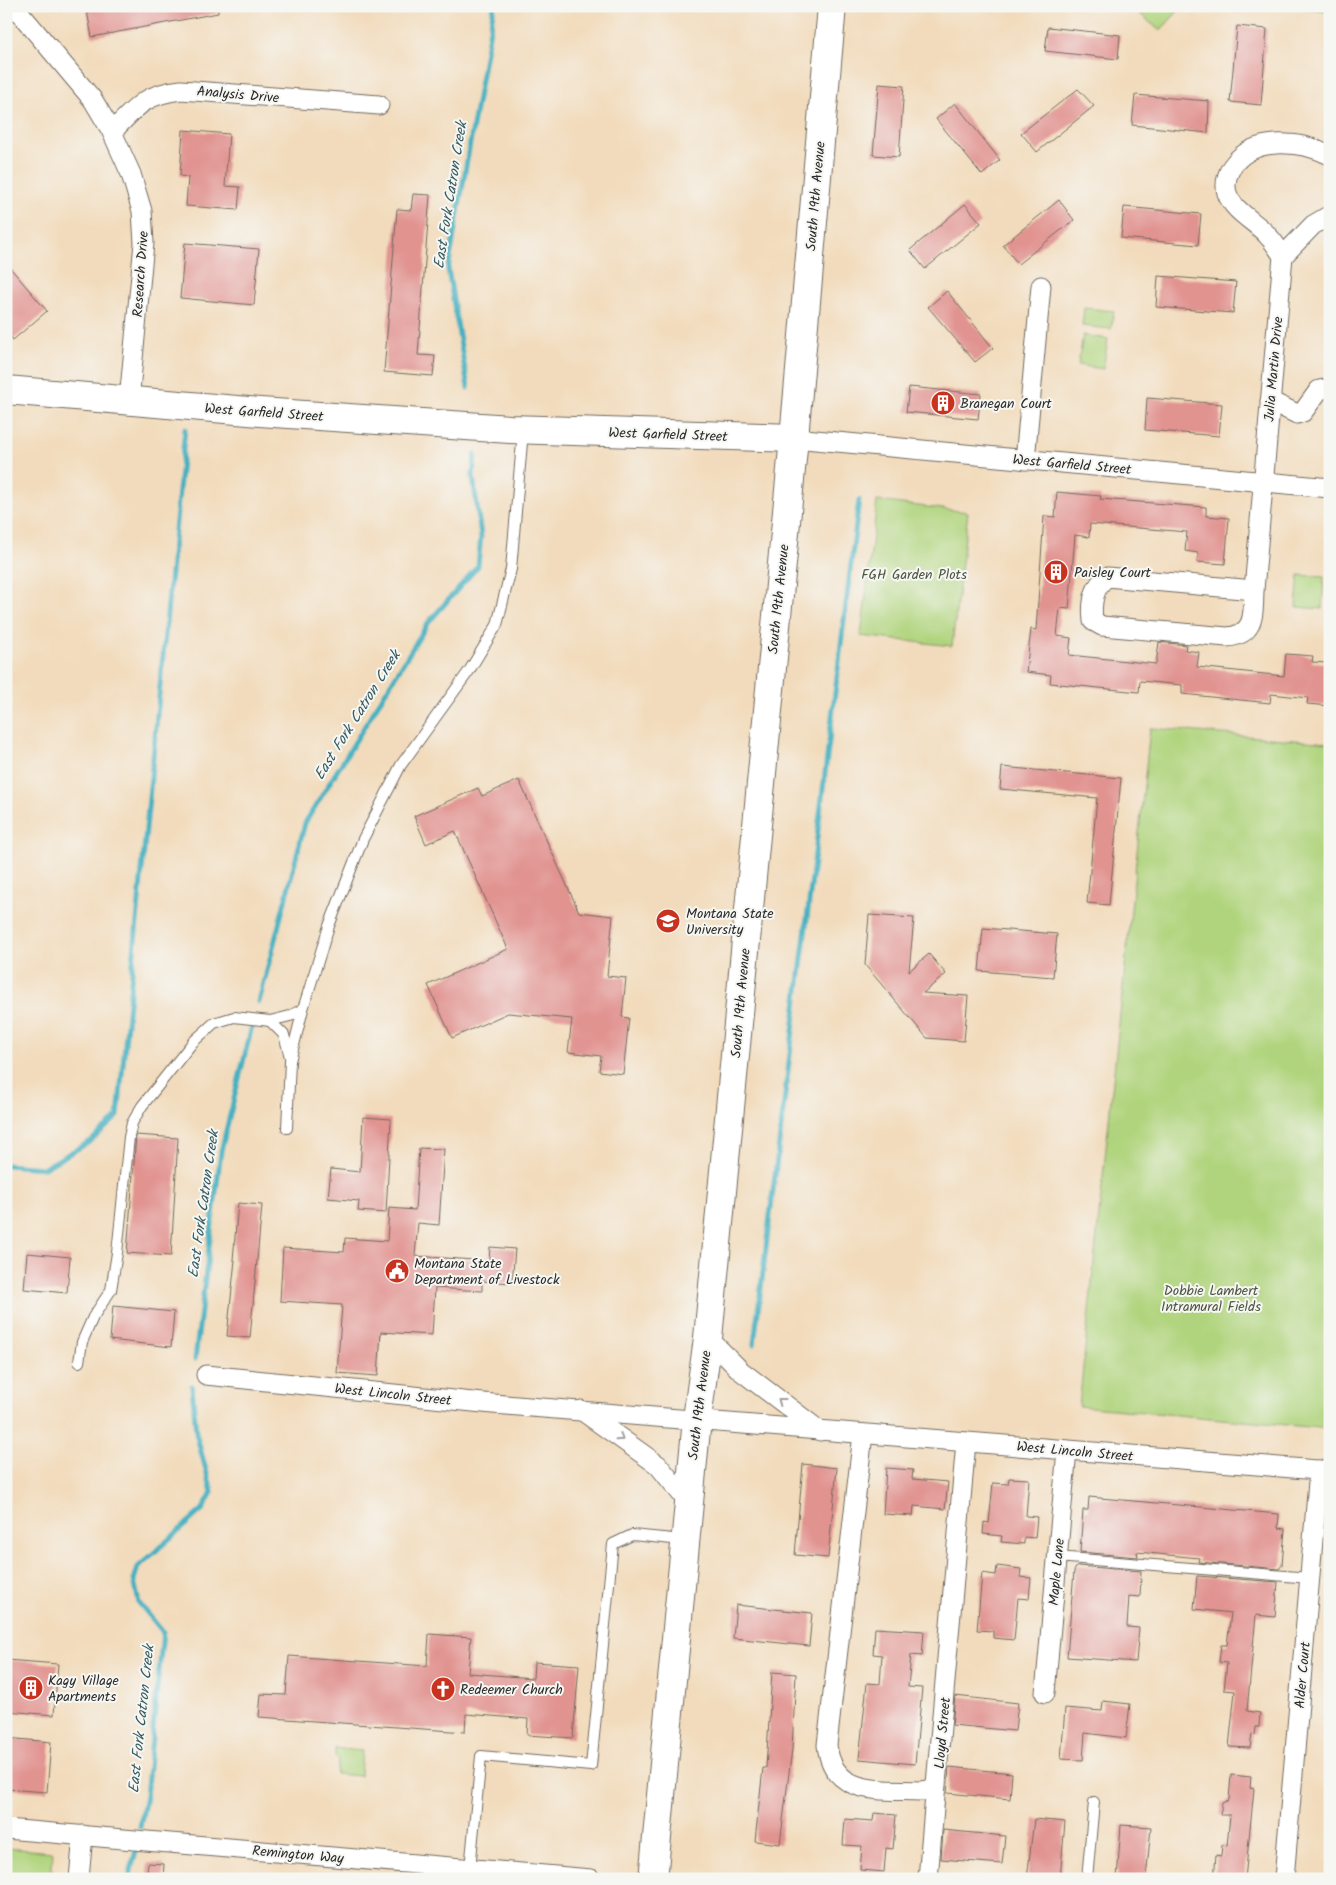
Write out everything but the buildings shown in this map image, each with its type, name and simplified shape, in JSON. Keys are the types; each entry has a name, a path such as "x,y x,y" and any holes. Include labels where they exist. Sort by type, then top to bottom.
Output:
{"main road":[{"name":"South 19th Avenue","path":"653,1879 696,1419 708,1338 794,438 832,6"},
{"name":"West Garfield Street","path":"6,390 523,430 794,438"}],"street":[{"name":"Research Drive","path":"14,6 92,100 112,132 131,174 142,211 144,243 129,401"},
{"name":"Analysis Drive","path":"112,132 140,102 166,92 181,90 379,105"},
{"path":"1330,155 1318,149 1299,145 1260,146 1240,156 1229,169 1226,181 1227,193 1237,208 1269,236 1283,256 1314,225 1330,215"},
{"name":"Julia Martin Drive","path":"1263,482 1283,256"},
{"path":"1025,460 1041,286"},
{"path":"1270,401 1297,414 1303,412 1319,390 1330,388"},
{"name":"West Garfield Street","path":"794,438 1330,488"},
{"path":"1254,590 1107,577 1099,583 1094,594 1093,620 1102,626 1116,628 1227,637 1239,636 1248,628 1253,617 1263,482"},
{"path":"708,1338 741,1371 820,1430"},
{"name":"West Lincoln Street","path":"206,1375 493,1404 1325,1471"},
{"path":"580,1410 658,1465 688,1502"},
{"name":"Lloyd Street","path":"863,1434 827,1745 829,1760 836,1772 848,1783 860,1788 920,1791 930,1790 936,1784 966,1442"},
{"name":"Maple Lane","path":"1045,1693 1068,1450"},
{"name":"Alder Court","path":"1284,1879 1310,1578 1325,1471"},
{"path":"928,1879 936,1784"},
{"name":"Remington Way","path":"6,1829 83,1835 388,1870 470,1869 591,1879"},
{"path":"79,1879 83,1835"}],"lane":[{"path":"290,1060 303,1009 346,880 380,802 400,766 469,671 497,625 512,569 523,430"},
{"path":"79,1362 82,1342 111,1290 132,1123 142,1106 193,1042 214,1024 234,1017 270,1021 290,1016 303,1009"},
{"path":"270,1021 284,1035 289,1049 287,1128"},
{"path":"470,1869 481,1756 591,1766 614,1544 632,1535 685,1540"},
{"path":"1057,1557 1310,1578"},
{"path":"1087,1879 1094,1802"}],"green space":[{"path":"1143,6 1173,6 1178,11 1160,31 1138,12"},
{"path":"1283,6 1330,6 1330,11"},
{"path":"1084,308 1114,311 1111,329 1082,326"},
{"path":"1083,335 1108,339 1103,369 1078,365"},
{"name":"FGH Garden Plots","path":"877,501 968,512 952,646 861,636"},
{"path":"1299,575 1324,577 1322,609 1296,607"},
{"name":"Dobbie Lambert Intramural Fields","path":"1150,728 1330,743 1330,1429 1079,1406"},
{"path":"335,1748 362,1751 360,1776 336,1774 338,1760 335,1756"},
{"path":"6,1848 53,1852 51,1879 6,1879"}],"waterway":[{"name":"East Fork Catron Creek","path":"468,388 448,269 494,6"},
{"path":"6,1165 44,1168 91,1141 118,1116 185,429"},
{"name":"East Fork Catron Creek","path":"259,1002 305,823 428,623 478,566 481,536 473,476 475,454"},
{"path":"754,1344 859,500"},
{"name":"East Fork Catron Creek","path":"195,1359 221,1151 252,1026"},
{"name":"East Fork Catron Creek","path":"140,1827 146,1796 163,1632 139,1603 134,1580 138,1567 203,1509 212,1492 196,1433 192,1386"},
{"name":"East Fork Catron Creek","path":"129,1879 136,1850"}],"place":[{"name":"Branegan Court","path":"943,403"},
{"name":"Paisley Court","path":"1056,572"},
{"name":"Montana State University","path":"668,921"},
{"name":"Montana State Department of Livestock","path":"397,1271"},
{"name":"Kagy Village Apartments","path":"31,1688"},
{"name":"Redeemer Church","path":"443,1689"}]}
